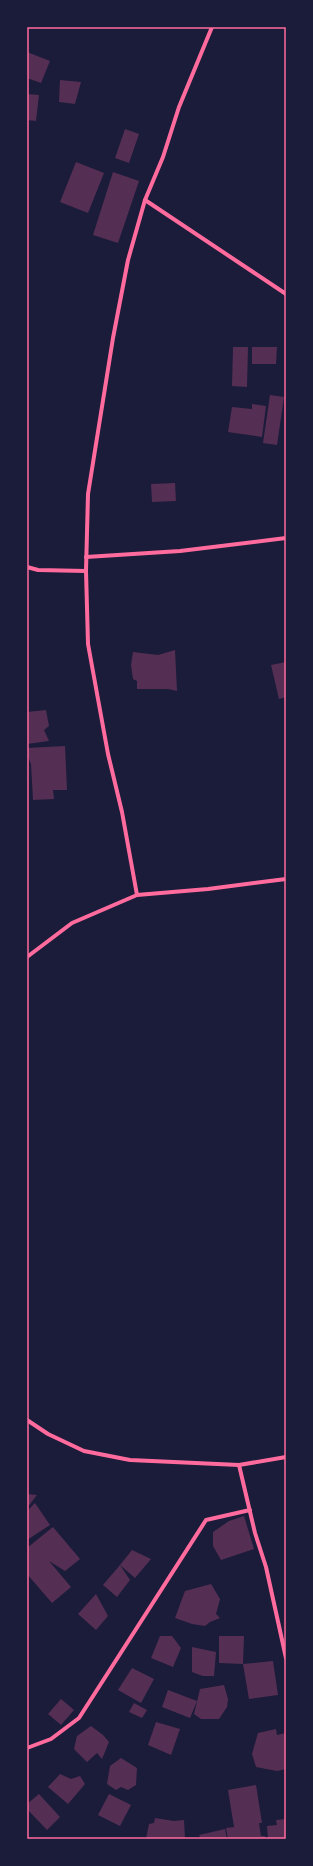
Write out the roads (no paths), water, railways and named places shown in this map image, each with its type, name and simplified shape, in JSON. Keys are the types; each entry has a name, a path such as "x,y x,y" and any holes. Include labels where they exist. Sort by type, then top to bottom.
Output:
{"street":[{"path":"138,895 122,812 108,754 88,644 86,557 88,494 113,338 128,260 145,200 163,157 179,107 212,27"},
{"path":"145,200 286,294"},
{"path":"86,557 180,551 286,538"},
{"path":"27,568 64,572 86,571"},
{"path":"27,957 72,924 138,895 208,889 286,879"},
{"path":"27,1420 48,1434 84,1451 130,1460 239,1465 286,1457"},
{"path":"239,1465 266,1567 286,1658"},
{"path":"27,1748 51,1739 79,1718 206,1520 250,1510"}]}
